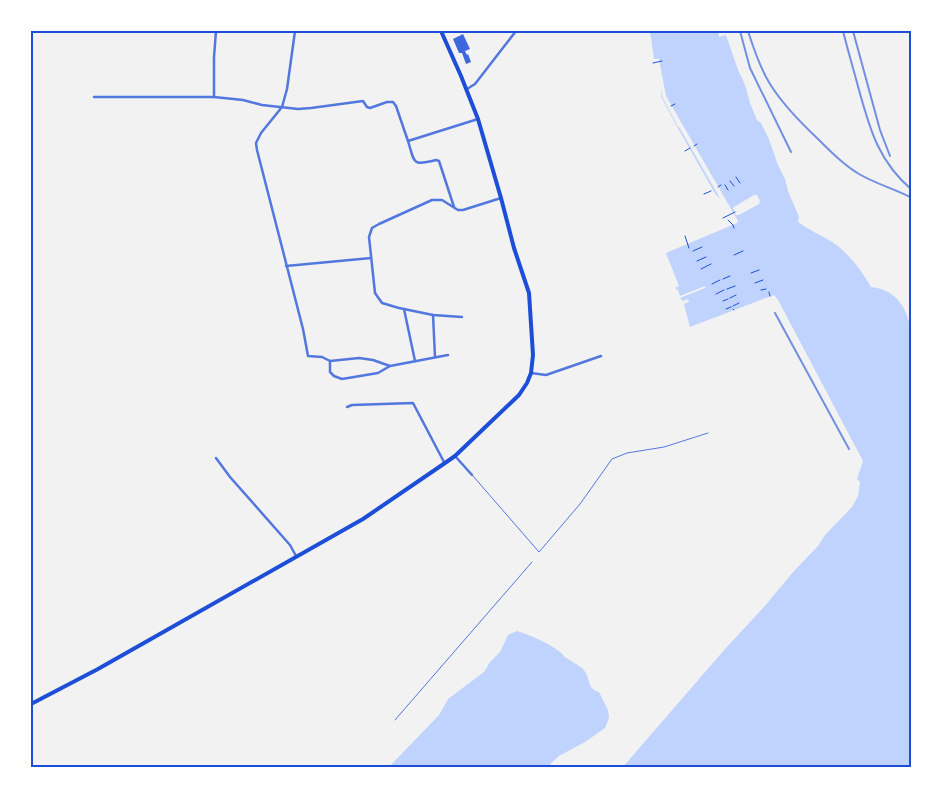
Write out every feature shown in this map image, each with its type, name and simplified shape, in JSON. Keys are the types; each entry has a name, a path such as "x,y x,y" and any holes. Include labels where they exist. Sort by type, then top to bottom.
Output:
{"main road":[{"path":"31,704 98,669 363,518 455,456 519,395 527,383 531,373 533,356 529,294 514,248 478,119 441,31"}],"street":[{"path":"214,97 216,31"},
{"path":"294,31 282,107 261,133 256,143 303,329 308,356 322,357 330,361 359,358 373,360 390,366"},
{"path":"466,89 475,84 516,31"},
{"path":"94,97 214,97 298,109 364,101 367,107 370,108 387,102 393,102 414,161 421,164 439,161 454,208"},
{"path":"408,141 478,119"},
{"path":"462,317 404,309 382,303 375,293 369,237 372,228 432,200 442,200 458,210 463,210 501,198"},
{"path":"286,266 371,258"},
{"path":"404,309 415,361"},
{"path":"433,314 434,357"},
{"path":"330,361 330,372 342,379 378,373 390,366 448,355"},
{"path":"531,373 546,375 601,356"},
{"path":"347,407 352,405 413,403 445,463"},
{"path":"455,456 472,474"},
{"path":"216,458 230,477 290,545 296,556"}],"lane":[{"path":"472,474 540,552 580,504 612,459 627,453 664,447 708,433"},
{"path":"395,720 532,562"}],"path":[{"path":"652,62 662,61"},
{"path":"685,151 690,148"},
{"path":"736,177 740,183"},
{"path":"730,181 734,186"},
{"path":"724,185 728,190"},
{"path":"704,194 711,191"},
{"path":"723,218 735,212"},
{"path":"728,220 734,228"},
{"path":"685,236 689,248"},
{"path":"693,251 702,247"},
{"path":"734,255 743,251"},
{"path":"698,261 706,257"},
{"path":"701,269 710,264"},
{"path":"751,273 759,270"},
{"path":"712,284 730,276"},
{"path":"755,283 763,280"},
{"path":"716,294 735,286"},
{"path":"761,290 766,289"},
{"path":"769,292 770,296"},
{"path":"723,301 736,295"},
{"path":"726,308 733,308 739,303"}],"water":[{"path":"650,31 718,31 719,37 726,35 750,103 757,120 761,123 768,137 785,179 799,217 798,222 844,251 859,268 871,287 888,292 895,297 900,302 907,316 912,333 912,768 622,768 725,649 818,546 825,535 852,507 858,496 860,482 857,479 863,461 774,295 690,327 684,304 689,302 688,299 683,301 680,298 705,288 705,286 680,296 675,288 679,286 666,253 738,221 666,96 659,59 654,59"},
{"path":"661,89 662,96 678,127 720,198 716,195 675,123 661,96"},
{"path":"517,631 550,645 585,671 590,685 599,692 608,710 609,718 605,728 585,742 559,756 546,768 388,768 439,715 448,699 484,672 490,662 500,652 508,635"}],"pier":[{"path":"757,195 760,201 759,204 736,215 733,208"}],"building":[{"path":"463,34 470,49 465,51 471,62 466,64 462,53 459,53 453,39"}],"railway":[{"path":"740,31 750,68 791,152"},
{"path":"748,31 760,65 770,84 805,127 838,158 859,174 912,198"},
{"path":"843,31 867,119 877,144 891,168 912,190"},
{"path":"853,31 880,130 890,156"},
{"path":"775,313 849,449"}]}
